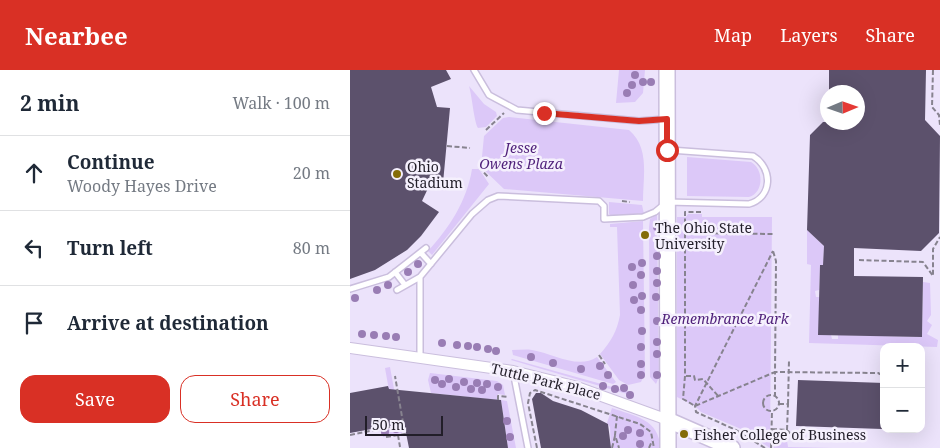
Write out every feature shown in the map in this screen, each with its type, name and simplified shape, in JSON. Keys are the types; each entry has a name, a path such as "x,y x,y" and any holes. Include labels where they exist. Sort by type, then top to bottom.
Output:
{"street":[{"path":"667,70 668,448"},
{"name":"Tuttle Park Place","path":"350,348 513,371 591,392 668,420 732,448"}],"lane":[{"path":"474,70 489,95 517,110 639,121 667,119"},
{"path":"397,290 420,277 472,214 488,200 498,196 598,201 604,206 604,219 643,218 667,202 749,204 759,201 764,194 768,175 760,160 753,156 667,150"},
{"path":"350,289 389,277 426,248"},
{"path":"421,252 431,264"},
{"path":"395,272 405,285"},
{"path":"420,277 420,357"},
{"path":"513,371 528,448"}],"path":[{"path":"933,70 932,107 939,115 940,125"},
{"path":"486,130 504,113"},
{"path":"447,146 470,148"},
{"path":"479,168 489,178"},
{"path":"622,201 630,202"},
{"path":"702,212 685,212 685,376 682,399 695,406 775,372 880,375"},
{"path":"685,233 773,234"},
{"path":"859,260 922,262 933,276 934,249 940,237"},
{"path":"765,448 736,430 696,412 695,406 774,251 776,261 775,396 779,404"},
{"path":"599,355 605,364"},
{"path":"787,430 789,360"},
{"path":"386,437 405,434 395,376"},
{"path":"685,376 694,376 694,380 703,379 719,397"},
{"path":"537,448 528,403 530,393 535,390 646,427 653,438 654,448"},
{"path":"772,411 766,410 763,402 765,398 771,395 775,396"},
{"path":"498,400 498,396 508,398"},
{"path":"771,448 772,411 779,404 788,404"},
{"path":"612,448 617,416"},
{"path":"350,435 390,427"},
{"path":"772,429 787,430 794,436"},
{"path":"398,435 400,447"},
{"path":"615,435 619,448"},
{"path":"649,448 653,438"}],"shaded area":[{"name":"The Ohio State University","path":"350,70 940,70 940,448 350,448"}],"green space":[{"path":"619,70 645,70 643,93 635,102 616,103"},
{"path":"469,86 484,104 496,112 497,116 486,127 478,128"},
{"name":"Jesse Owens Plaza","path":"509,117 629,130 636,137 643,154 643,201 504,189 481,167 484,136 503,118"},
{"path":"687,157 751,162 755,165 760,175 760,186 754,195 749,197 687,196"},
{"path":"472,169 479,169 489,184 432,255 428,251 456,213 470,181"},
{"path":"609,202 642,205 644,214 612,216 609,214"},
{"name":"Remembrance Park","path":"688,214 702,214 702,217 772,217 770,448 741,429 701,412 695,406 677,397 677,217 686,217"},
{"path":"657,215 659,377 656,384 650,377 649,227 650,219"},
{"path":"643,221 645,373 641,382 628,385 619,380 600,354 613,336 620,315 617,227 610,227 610,224"},
{"path":"807,230 824,246 823,265 820,266 819,290 815,291 816,297 819,297 819,335 831,335 832,339 838,339 838,335 922,337 923,282 930,283 931,315 927,321 932,325 927,334 938,340 937,347 925,347 925,343 880,343 880,345 809,343 811,265 807,264"},
{"path":"512,350 532,350 565,360 582,362 590,361 597,357 616,382 613,384 513,355"},
{"path":"511,360 630,392 634,396"},
{"path":"390,367 402,433 383,437 382,431 390,429 395,424 385,368"},
{"path":"430,373 497,381 503,385 505,395 498,394 497,400 431,393 428,380"},
{"path":"501,400 507,401 516,448 508,448"},
{"path":"612,408 644,420 651,425 659,438 660,448 611,448 610,427 607,423"},
{"path":"774,432 786,433 788,447 833,448 774,448"}],"building":[{"name":"Ohio Stadium","path":"350,70 446,70 451,79 431,87 437,107 450,108 443,183 431,182 422,201 439,212 421,236 407,250 375,270 350,279"},
{"path":"829,70 926,70 925,120 940,136 939,233 921,251 854,248 854,276 923,277 922,337 818,335 820,265 823,265 824,246 807,230 810,135 820,125 820,130 865,130 865,85 829,85"},
{"path":"798,380 880,383 880,429 796,426"},
{"path":"388,386 389,389 501,400 508,448 409,448 404,423 350,433 350,393"},
{"path":"536,393 541,393 553,401 581,410 608,424 611,448 541,448 532,399"}],"place":[{"name":"Ohio Stadium","path":"397,174"},
{"name":"The Ohio State University","path":"645,235"},
{"name":"Fisher College of Business","path":"684,434"}],"route":[{"path":"544,113 639,121 667,119 667,150"}]}
